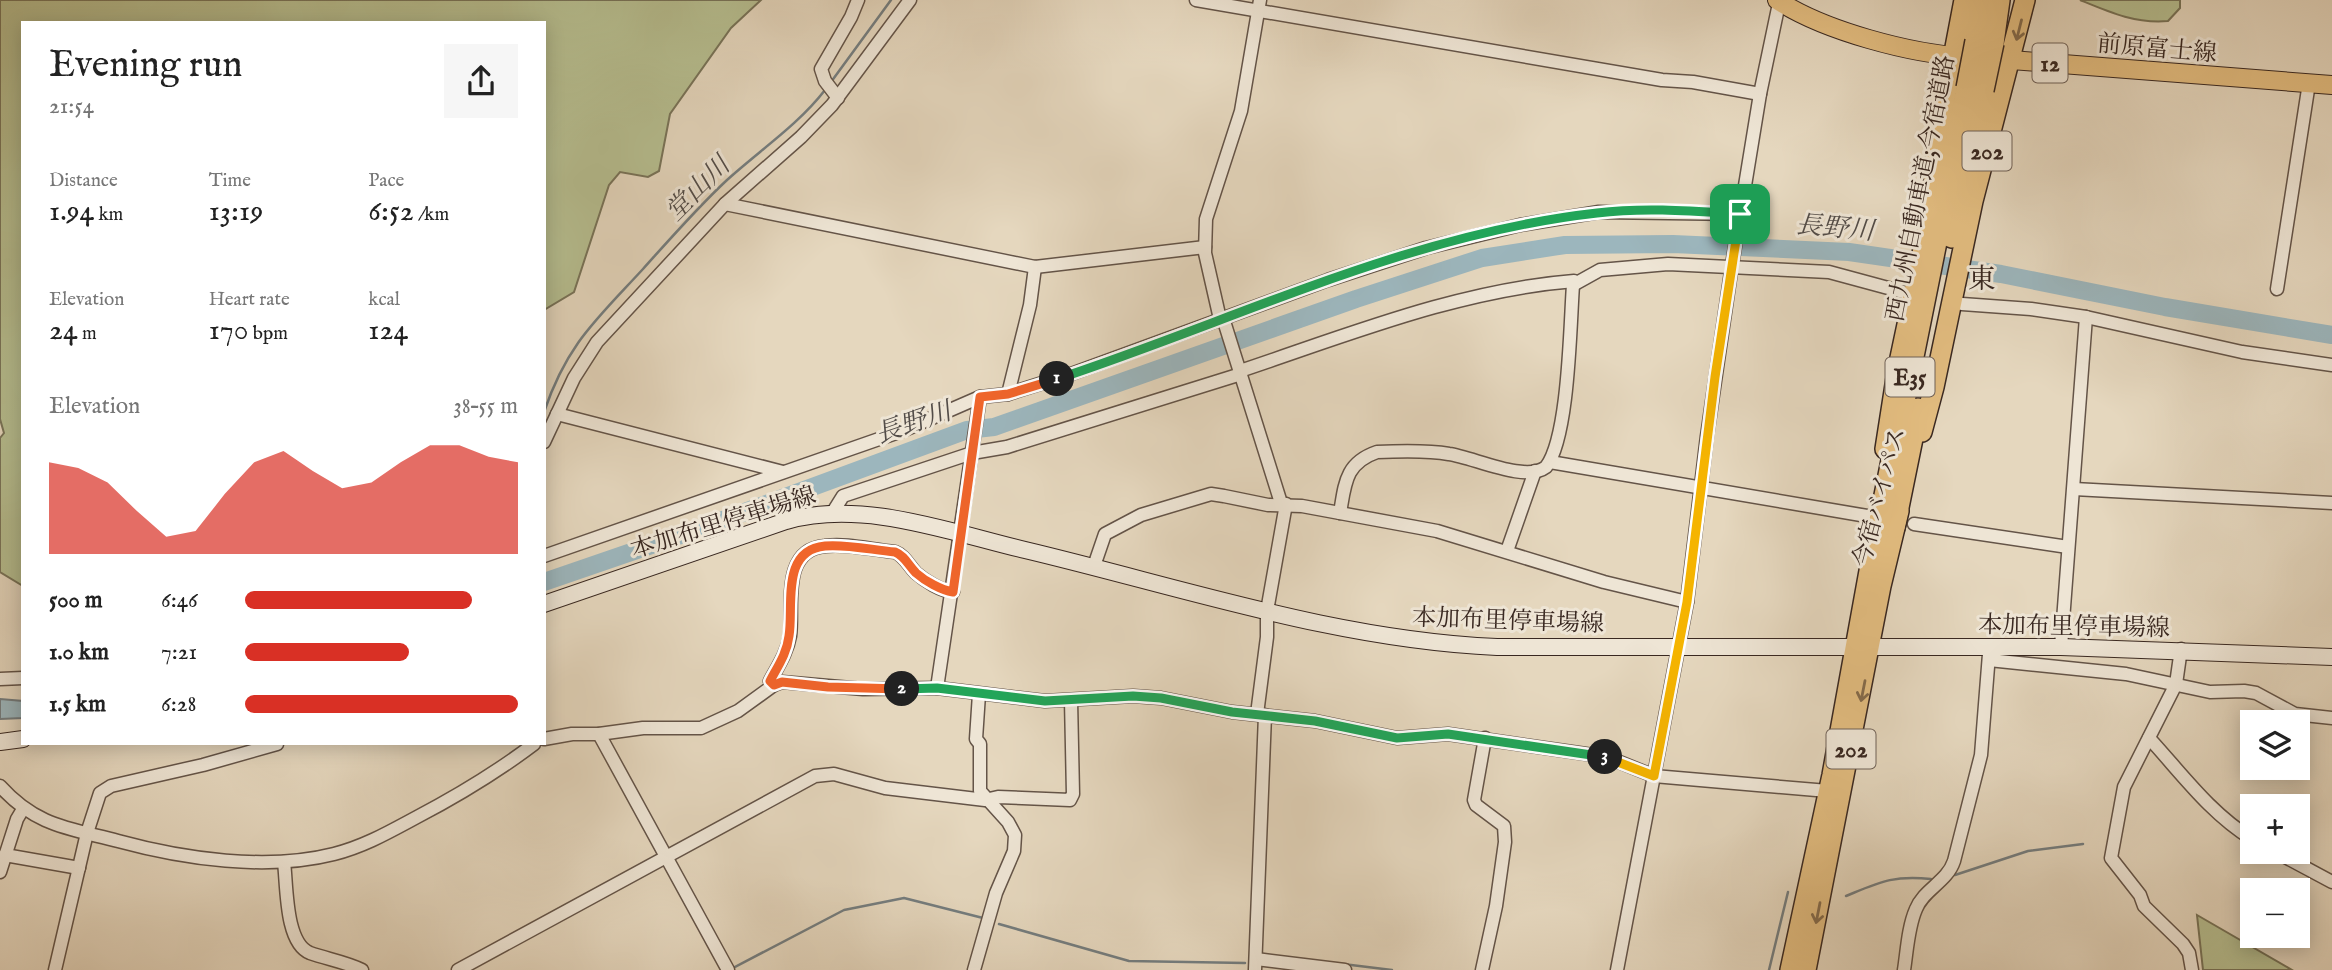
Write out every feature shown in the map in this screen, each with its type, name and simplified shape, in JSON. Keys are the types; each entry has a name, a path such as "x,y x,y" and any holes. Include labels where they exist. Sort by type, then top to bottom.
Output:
{"highway":[{"name":"202","path":"1945,239 1937,142 1964,0"},
{"name":"西九州自動車道;今宿道路","path":"1982,0 1984,42"},
{"name":"西九州自動車道;今宿道路","path":"1899,471 1984,42 1999,0"},
{"name":"202","path":"1945,239 2011,60 2025,0"},
{"name":"今宿バイパス","path":"1790,970 1828,791 1863,648 1904,525 1934,387 1934,291"},
{"name":"今宿バイパス","path":"1806,970 1863,648 1882,469 1897,372 1934,291"},
{"path":"1899,471 1904,525"},
{"path":"1871,565 1899,471"}],"main road":[{"name":"前原富士線","path":"1779,1 1813,18 1886,44 1954,57 2180,76 2332,85"},
{"name":"本加布里停車場線","path":"546,603 786,521 810,514 833,512 870,514 1094,566 1267,611 1378,636 1426,643 1497,647 1863,648 1990,654 2061,647 2181,649 2332,657"},
{"path":"0,742 21,739"}],"street":[{"path":"838,97 825,81 821,69 858,0"},
{"path":"546,438 574,379 597,342 725,204 801,137 838,97 910,0"},
{"path":"1196,0 1259,6 1760,94"},
{"path":"1617,970 1687,602 1700,488 1732,265 1760,94 1779,1"},
{"path":"1259,6 1241,111 1206,219 1205,247 1222,319 1284,504 1267,611 1261,714 1255,964 1345,970"},
{"path":"2277,289 2309,83"},
{"path":"725,204 1035,267 1205,247"},
{"path":"546,555 1380,262 1520,225 1599,212 1740,214"},
{"path":"1573,285 1600,270 1668,264 1732,265 1829,272 2086,317 2242,352 2332,365"},
{"path":"1008,394 1030,305 1035,267"},
{"path":"833,512 843,496 972,451 1007,447 1417,313 1543,284 1573,281 1558,440 1550,462 1542,470 1506,470 1449,453 1377,452 1352,468 1340,513"},
{"path":"2061,647 2086,317"},
{"path":"937,688 980,402"},
{"path":"557,414 784,472"},
{"path":"1550,462 1867,516"},
{"path":"1507,551 1535,471"},
{"path":"2074,489 2332,503"},
{"path":"1094,566 1105,534 1141,515 1211,495 1268,505 1284,504 1437,531 1604,582 1687,602"},
{"path":"1904,525 2068,547"},
{"path":"774,685 770,681 789,639 790,591 796,568 808,552 817,547 835,546 895,552 902,555 916,573 927,581 953,592"},
{"path":"2181,649 2176,684 2124,787 2111,858 2140,895 2144,906 2183,944 2189,953 2192,970"},
{"path":"1904,970 1916,908 1927,893 1950,874 1954,861 1981,755 1990,654 2126,674 2210,692 2256,693 2295,714 2332,718"},
{"path":"0,679 21,678"},
{"path":"546,739 643,728 701,728 738,711 782,682 863,689 937,688 978,694 1071,700 1133,696 1315,721 1397,738 1448,734 1485,738 1607,757 1654,776 1828,791"},
{"path":"974,970 996,892 1014,851 1015,835 1008,822 985,800 980,791 980,744 976,738 978,694"},
{"path":"467,968 664,856 807,780 824,774 885,788 985,800 998,797 1070,800 1073,794 1071,700"},
{"path":"599,734 728,970"},
{"path":"2149,737 2193,790 2223,820 2240,831"},
{"path":"1482,970 1496,906 1505,842 1504,826 1474,800 1485,738"},
{"path":"55,970 97,799 107,787 273,745"},
{"path":"0,786 23,809 61,827 191,857 284,862 331,855 384,836 487,779 533,745"},
{"path":"0,872 17,819 23,809"},
{"path":"5,855 79,868"},
{"path":"284,862 292,931 297,944 307,952 362,970"},
{"path":"2298,864 2332,882"}],"green space":[{"path":"0,0 761,0 731,28 670,114 659,171 648,177 620,172 609,185 574,292 546,309 546,21 21,21 21,585 0,572 0,438 4,433 0,419"},
{"path":"2080,0 2180,0 2180,8 2168,21 2145,21 2112,13"},
{"path":"2197,915 2240,940 2240,948 2254,948 2292,970 2203,970"}],"water":[{"path":"0,699 21,701 21,718 0,719"}],"waterway":[{"name":"堂山川","path":"831,82 891,0"},
{"name":"堂山川","path":"546,407 573,350 597,319 705,202 791,126 825,90"},
{"name":"長野川","path":"546,581 704,527 967,430 994,427 1356,299 1482,258 1565,245 1673,244 1849,252 2001,274 2165,307 2332,335"},
{"path":"1955,875 2028,851 2083,844"},
{"path":"1846,896 1887,881 1906,878 1931,879"},
{"path":"1769,970 1788,892"},
{"path":"731,969 844,910 904,898 983,918"},
{"path":"999,924 1129,961 1245,963"},
{"path":"1343,964 1392,970"}],"district":[{"name":"東","path":"1982,278"}],"route":[{"path":"1599,212 1740,214 1715,377 1687,602 1654,776 1607,757 1448,734 1397,738 1315,721 1232,712 1161,698 1133,696 1045,701 937,688 863,689 782,682 774,685 770,681 786,651 789,639 790,591 796,568 808,552 817,547 835,546 895,552 902,555 916,573 927,581 953,592 980,397 1008,394 1072,374 1328,279 1472,236 1599,212"}]}
